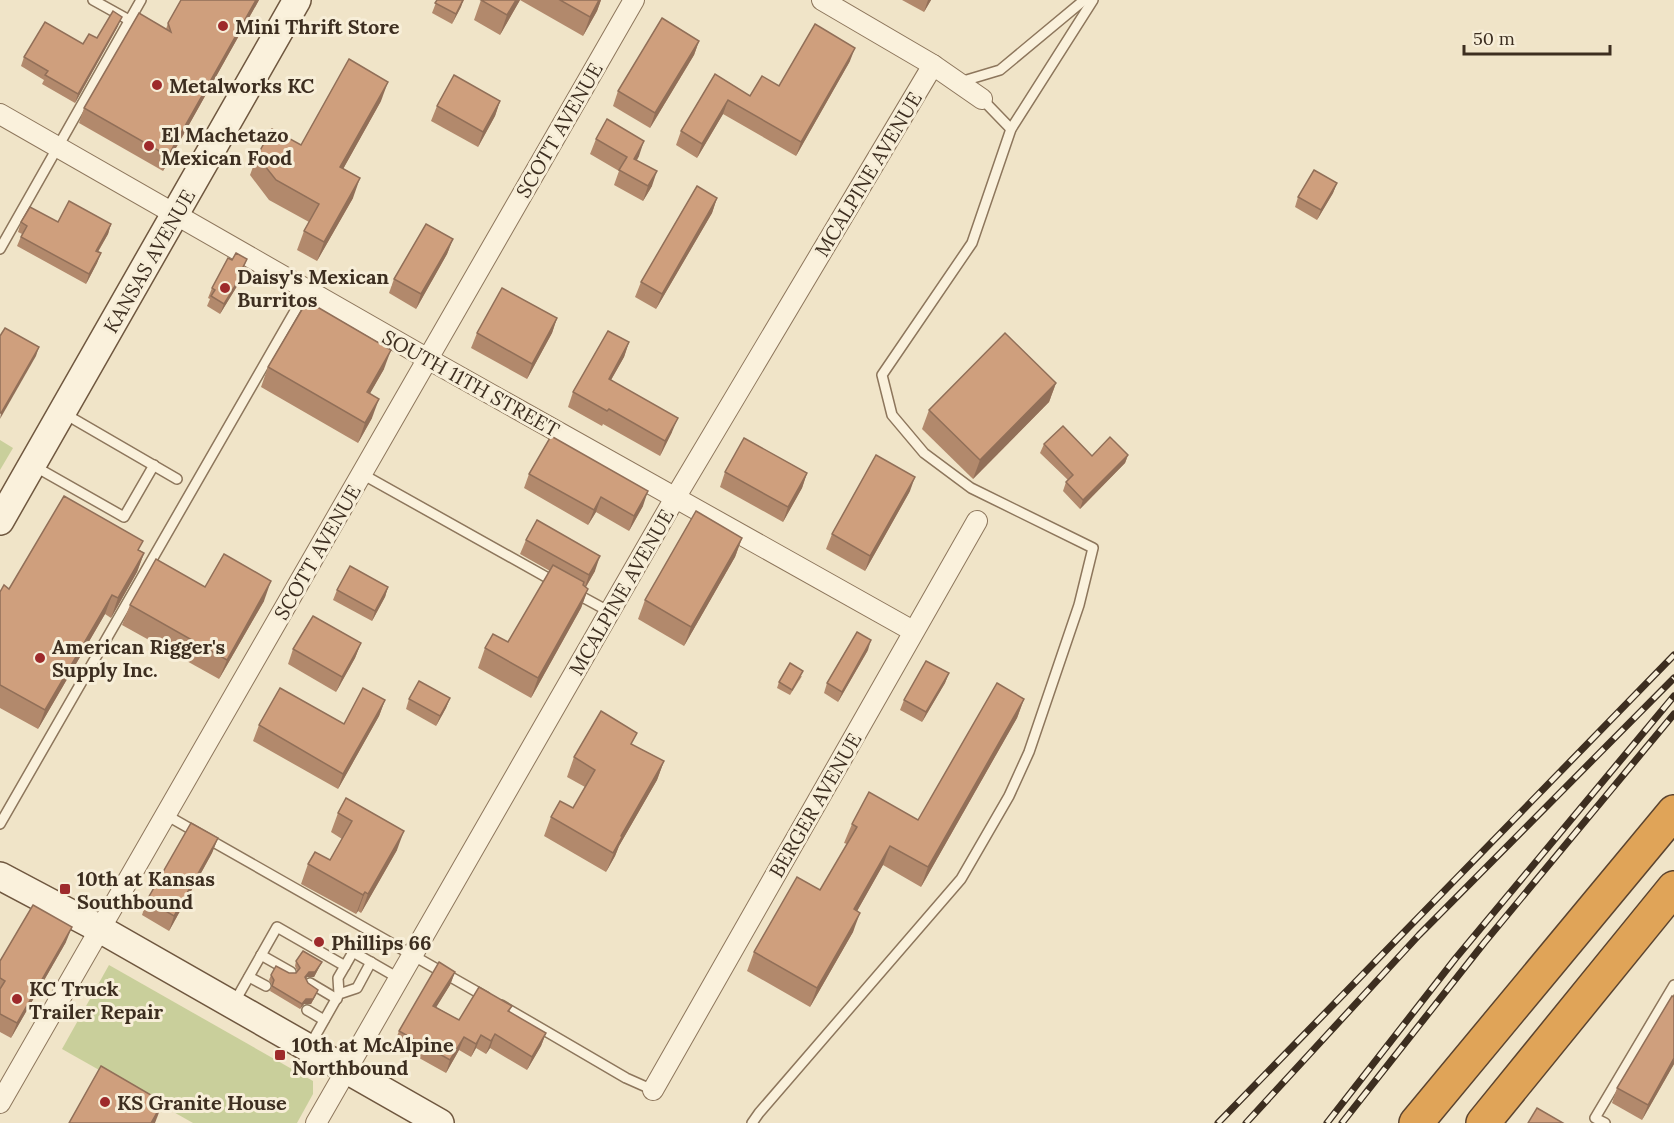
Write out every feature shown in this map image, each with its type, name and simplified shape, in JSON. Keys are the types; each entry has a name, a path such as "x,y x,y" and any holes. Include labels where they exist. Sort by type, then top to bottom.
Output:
{"highway":[{"path":"1416,1123 1674,812"},
{"path":"1483,1123 1674,888"}],"main road":[{"name":"KANSAS AVENUE","path":"0,521 297,0"},
{"path":"0,876 100,929 440,1123"}],"street":[{"name":"SCOTT AVENUE","path":"0,1103 634,0"},
{"path":"822,0 933,65 982,99"},
{"name":"MCALPINE AVENUE","path":"316,1123 675,498 933,65"},
{"name":"SOUTH 11TH STREET","path":"0,114 428,359 913,631"},
{"name":"BERGER AVENUE","path":"653,1090 977,521"}],"lane":[{"path":"93,0 129,20"},
{"path":"0,249 141,0"},
{"path":"958,83 1000,70 1083,2 1090,0"},
{"path":"752,1123 961,879 1009,796 1029,752 1079,605 1094,548 970,488 924,453 892,415 882,375 972,243 1011,129 1090,0"},
{"path":"982,99 1011,129"},
{"path":"0,824 307,290"},
{"path":"63,412 177,479"},
{"path":"32,465 124,517 154,465"},
{"path":"362,474 610,612"},
{"path":"166,815 626,1078 653,1090"},
{"path":"233,1005 277,927 345,966"},
{"path":"309,1048 338,996 338,978 353,952 400,979"},
{"path":"261,955 291,972"},
{"path":"310,983 338,996 357,988 371,962"},
{"path":"249,977 266,986"},
{"path":"1605,1123 1595,1118 1674,985"},
{"path":"307,1010 324,1020"}],"green space":[{"path":"0,440 13,448 0,470"},
{"path":"109,965 313,1081 313,1094 297,1123 193,1123 62,1049"}],"building":[{"path":"181,0 256,0 168,156 84,108 139,13 171,32 168,23"},
{"path":"437,0 463,0 456,14 435,3"},
{"path":"481,0 516,0 507,15"},
{"path":"560,0 599,0 590,17"},
{"path":"113,11 122,17 78,94 45,75 48,71 24,57 45,22 83,44 89,34 97,38"},
{"path":"662,18 699,41 655,113 618,91"},
{"path":"815,24 855,48 801,142 728,100 702,144 681,131 715,74 750,96 762,76 779,86"},
{"path":"349,59 388,82 340,167 360,178 324,242 304,231 319,204 276,180 257,156 272,129 301,145"},
{"path":"454,75 500,101 483,132 437,106"},
{"path":"607,119 644,141 634,159 657,171 648,186 619,170 627,157 596,139"},
{"path":"1314,170 1337,183 1321,210 1298,197"},
{"path":"697,186 717,198 662,294 641,282"},
{"path":"69,201 111,224 96,251 101,253 89,274 21,237 27,226 21,222 30,207 58,222"},
{"path":"426,224 453,239 421,294 394,279"},
{"path":"236,253 247,259 243,267 246,268 224,304 211,296 215,290 212,288 228,258 232,260"},
{"path":"502,288 557,318 532,364 477,333"},
{"path":"307,301 391,350 367,392 379,399 365,423 268,367"},
{"path":"5,328 39,347 0,413 0,336"},
{"path":"608,331 629,342 609,379 678,418 665,441 609,409 607,411 573,392"},
{"path":"1005,333 1056,383 980,460 929,410"},
{"path":"1063,426 1092,456 1110,437 1128,455 1083,500 1066,482 1073,475 1044,444"},
{"path":"551,436 648,491 634,516 601,497 594,510 529,474"},
{"path":"744,438 807,473 788,507 725,472"},
{"path":"876,455 915,477 870,556 832,534"},
{"name":"American Rigger's Supply Inc.","path":"64,496 143,541 138,550 144,553 118,598 112,595 45,710 0,685 0,592 4,585 9,589"},
{"path":"696,511 742,538 691,627 645,600"},
{"path":"537,520 600,556 589,575 526,540"},
{"path":"224,554 271,581 227,660 130,605 156,559 205,587"},
{"path":"553,565 584,582 583,585 588,589 538,678 485,648 493,634 508,642"},
{"path":"350,566 388,587 375,611 337,590"},
{"path":"313,616 361,643 342,677 293,649"},
{"path":"857,632 871,640 842,692 827,683"},
{"path":"926,661 949,673 926,712 904,700"},
{"path":"790,663 803,671 792,690 779,682"},
{"path":"419,681 450,698 440,716 409,699"},
{"path":"997,683 1024,699 928,867 890,846 854,909 860,913 817,988 754,952 797,877 820,890 857,827 852,824 869,792 918,820"},
{"path":"280,688 344,724 363,688 385,700 343,774 259,725"},
{"path":"601,711 637,733 631,744 664,761 613,853 551,817 560,801 573,808 595,770 574,757"},
{"path":"346,798 404,831 368,894 365,892 363,895 308,864 315,852 330,860 352,821 338,813"},
{"path":"191,823 218,838 174,916 147,900"},
{"name":"KC Truck Trailer Repair","path":"33,905 72,927 17,1023 0,1014 0,989 5,981 0,978 0,961"},
{"path":"303,951 322,962 315,972 309,972 305,977 308,983 318,990 313,999 306,999 302,1004 272,986 274,980 271,975 276,966 289,973 296,973 300,968 296,961"},
{"path":"439,962 455,972 433,1006 459,1020 479,987 512,1006 508,1011 546,1033 532,1057 495,1034 491,1041 481,1035 476,1044 464,1037 450,1060 399,1031"},
{"path":"1672,996 1674,997 1674,1058 1648,1105 1617,1088"},
{"path":"101,1066 163,1102 151,1123 69,1123"},
{"path":"1537,1108 1563,1123 1528,1123"}],"railway":[{"path":"1218,1123 1674,655"},
{"path":"1246,1123 1419,935 1674,678"},
{"path":"1327,1123 1455,959 1674,696"},
{"path":"1342,1123 1484,943 1674,714"}],"place":[{"name":"Mini Thrift Store","path":"223,26"},
{"name":"Metalworks KC","path":"157,85"},
{"name":"El Machetazo Mexican Food","path":"149,146"},
{"name":"Daisy's Mexican Burritos","path":"225,288"},
{"name":"American Rigger's Supply Inc.","path":"40,658"},
{"name":"10th at Kansas Southbound","path":"65,889"},
{"name":"Phillips 66","path":"319,942"},
{"name":"KC Truck Trailer Repair","path":"17,999"},
{"name":"10th at McAlpine Northbound","path":"280,1055"},
{"name":"KS Granite House","path":"105,1102"}]}
